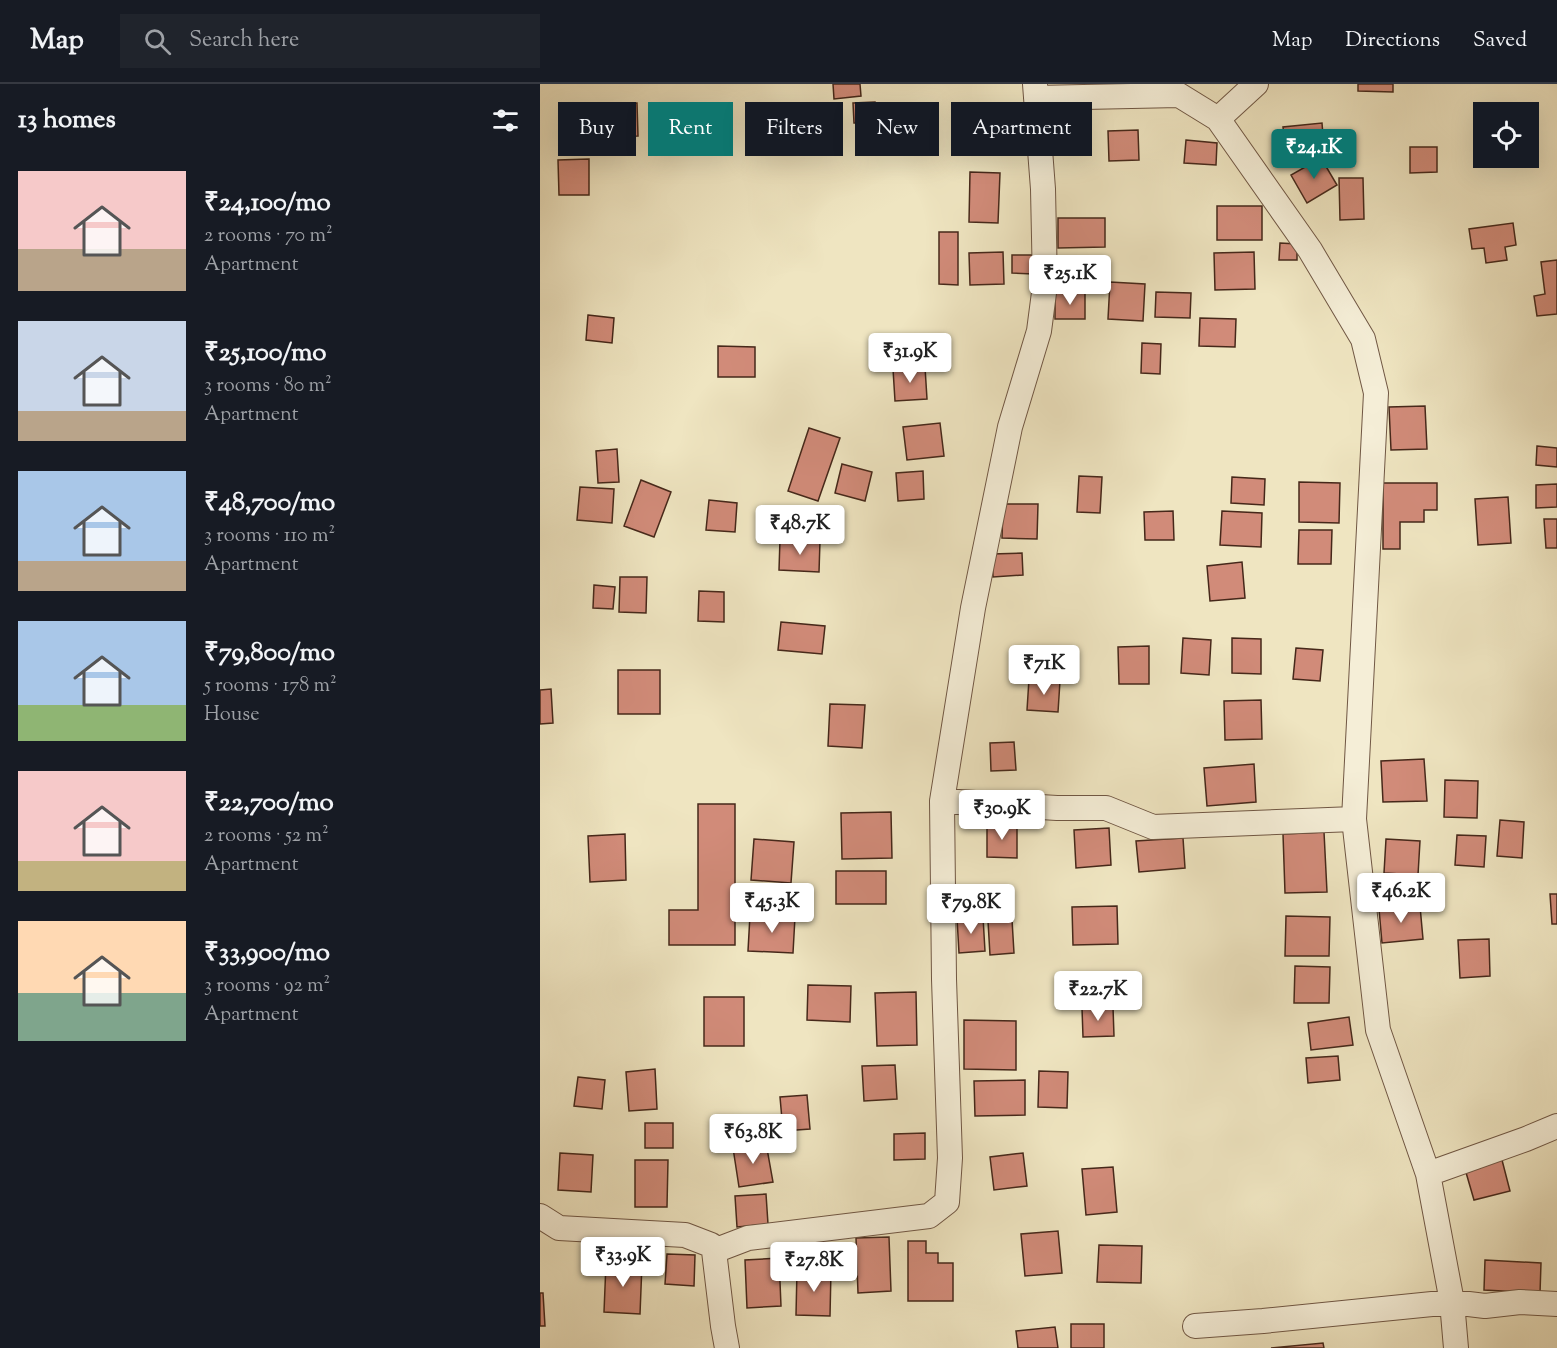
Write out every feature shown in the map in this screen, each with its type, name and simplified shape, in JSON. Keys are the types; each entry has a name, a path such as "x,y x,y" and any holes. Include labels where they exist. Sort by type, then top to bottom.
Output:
{"street":[{"path":"1218,119 1256,84"},
{"path":"714,1251 748,1238 929,1216 947,1202 950,1158 944,979 942,801 973,608 1010,428 1039,331 1045,285 1045,264 1043,189 1035,91 1179,95 1218,119 1310,250 1363,339 1376,393 1354,819 1378,1030 1428,1174 1452,1302 1456,1348"},
{"path":"942,801 1057,808 1106,808 1153,827 1354,819"},
{"path":"1428,1174 1557,1126"},
{"path":"540,1216 559,1228 685,1235 711,1245 714,1251 727,1348"},
{"path":"1195,1326 1452,1302 1485,1306 1520,1302 1557,1305"}],"building":[{"path":"833,84 860,84 861,96 834,99"},
{"path":"1358,84 1393,84 1393,92 1358,91"},
{"path":"637,103 638,136 636,136"},
{"path":"853,103 855,103 855,123 854,123"},
{"path":"1322,123 1324,148 1286,152 1283,127"},
{"path":"1138,130 1139,160 1109,161 1108,131"},
{"path":"1186,140 1217,143 1216,165 1184,163"},
{"path":"1410,147 1437,147 1437,172 1410,173"},
{"path":"1321,158 1337,185 1307,203 1291,175"},
{"path":"589,159 589,195 559,195 558,160"},
{"path":"970,172 1000,173 998,223 969,222"},
{"path":"1339,178 1363,178 1364,219 1340,220"},
{"path":"1217,206 1262,206 1262,240 1217,240"},
{"path":"1058,218 1105,218 1105,247 1058,248"},
{"path":"1513,223 1516,245 1505,247 1507,260 1486,263 1484,248 1472,249 1469,229"},
{"path":"939,232 958,232 958,285 939,284"},
{"path":"1280,243 1297,244 1297,260 1279,260"},
{"path":"1003,252 1004,284 970,285 969,253"},
{"path":"1254,252 1255,289 1215,290 1214,253"},
{"path":"1012,255 1034,255 1033,274 1012,273"},
{"path":"1557,260 1557,314 1537,316 1534,296 1545,294 1541,262"},
{"path":"1110,282 1145,284 1143,321 1108,319"},
{"path":"1156,292 1191,293 1190,318 1155,317"},
{"path":"1055,293 1085,293 1085,319 1055,319"},
{"path":"588,315 614,318 612,343 586,340"},
{"path":"1200,318 1236,319 1235,347 1199,346"},
{"path":"1142,343 1161,344 1160,374 1141,373"},
{"path":"718,346 755,347 755,377 718,377"},
{"path":"925,367 927,399 895,401 893,369"},
{"path":"1425,406 1427,449 1391,450 1389,407"},
{"path":"940,423 944,456 907,460 903,427"},
{"path":"809,428 840,438 818,501 788,491"},
{"path":"1537,446 1557,448 1557,467 1536,465"},
{"path":"617,449 619,482 598,483 596,451"},
{"path":"842,464 872,472 865,501 835,493"},
{"path":"923,471 924,499 898,501 896,473"},
{"path":"1079,476 1102,477 1100,513 1077,512"},
{"path":"1232,477 1265,479 1264,505 1231,503"},
{"path":"641,480 671,492 654,537 624,526"},
{"path":"1299,482 1340,483 1339,523 1299,522"},
{"path":"1383,483 1437,483 1437,510 1424,510 1424,522 1400,522 1400,549 1383,549"},
{"path":"1557,484 1557,507 1536,508 1536,485"},
{"path":"580,487 614,489 612,523 577,520"},
{"path":"1508,497 1511,543 1478,545 1475,499"},
{"path":"709,500 737,503 735,532 706,530"},
{"path":"1003,504 1038,504 1037,539 1002,538"},
{"path":"1173,511 1174,540 1145,540 1144,512"},
{"path":"1222,511 1262,513 1261,547 1220,545"},
{"path":"1544,519 1557,519 1557,548 1546,548"},
{"path":"1299,530 1332,530 1331,564 1298,564"},
{"path":"780,539 820,541 819,572 779,570"},
{"path":"1022,553 1023,575 993,577 992,554"},
{"path":"1242,562 1245,598 1210,601 1207,566"},
{"path":"620,577 647,577 646,613 619,612"},
{"path":"594,585 615,587 613,609 593,608"},
{"path":"699,591 724,592 724,622 698,621"},
{"path":"781,622 825,626 822,654 778,650"},
{"path":"1183,638 1211,640 1209,675 1181,673"},
{"path":"1232,638 1261,639 1261,674 1232,673"},
{"path":"1149,646 1149,684 1119,684 1118,647"},
{"path":"1296,648 1323,650 1320,681 1293,679"},
{"path":"618,670 660,670 660,714 618,714"},
{"path":"1029,679 1060,681 1058,712 1027,710"},
{"path":"551,689 553,723 540,724 540,690"},
{"path":"1261,700 1262,739 1225,740 1224,701"},
{"path":"830,704 865,705 862,748 828,746"},
{"path":"1014,742 1016,770 991,771 990,743"},
{"path":"1424,759 1427,801 1383,802 1381,761"},
{"path":"1254,764 1256,802 1207,806 1204,768"},
{"path":"1445,780 1478,781 1477,818 1444,817"},
{"path":"698,804 735,804 735,945 669,945 669,910 698,910"},
{"path":"891,812 892,858 842,859 841,813"},
{"path":"1500,820 1524,822 1522,858 1497,856"},
{"path":"987,825 1017,825 1017,858 987,857"},
{"path":"1109,828 1111,865 1076,868 1074,830"},
{"path":"1324,832 1327,892 1285,893 1283,834"},
{"path":"625,834 626,880 590,882 588,836"},
{"path":"1457,835 1486,836 1484,867 1455,865"},
{"path":"1183,838 1185,868 1139,872 1136,841"},
{"path":"754,839 794,842 791,883 751,880"},
{"path":"1386,839 1420,841 1418,875 1384,873"},
{"path":"836,871 886,871 886,904 836,904"},
{"path":"1550,894 1557,894 1557,924 1552,924"},
{"path":"1011,903 1014,953 990,955 987,904"},
{"path":"1117,906 1118,944 1073,945 1072,907"},
{"path":"1420,906 1423,939 1382,943 1379,909"},
{"path":"750,915 795,917 793,953 748,951"},
{"path":"1286,916 1330,917 1329,956 1285,956"},
{"path":"983,917 985,951 959,953 957,918"},
{"path":"1489,939 1490,976 1460,978 1458,940"},
{"path":"1295,966 1330,967 1329,1003 1294,1003"},
{"path":"1126,979 1127,1004 1086,1004 1086,980"},
{"path":"808,985 851,986 850,1022 807,1020"},
{"path":"916,992 917,1045 877,1046 875,993"},
{"path":"704,997 744,997 744,1046 704,1046"},
{"path":"1113,1007 1114,1036 1083,1037 1082,1008"},
{"path":"1349,1017 1353,1045 1311,1050 1308,1023"},
{"path":"964,1020 1016,1021 1016,1070 964,1069"},
{"path":"1338,1056 1340,1080 1308,1083 1306,1058"},
{"path":"895,1065 897,1099 864,1101 862,1066"},
{"path":"655,1069 657,1109 629,1111 626,1072"},
{"path":"1039,1071 1068,1072 1067,1108 1038,1107"},
{"path":"578,1077 605,1080 602,1109 574,1106"},
{"path":"1025,1080 1025,1115 975,1116 974,1081"},
{"path":"807,1095 810,1129 783,1131 780,1097"},
{"path":"645,1123 673,1123 673,1148 645,1148"},
{"path":"925,1133 925,1159 894,1160 894,1134"},
{"path":"766,1143 773,1182 739,1187 733,1148"},
{"path":"560,1153 593,1155 591,1192 558,1190"},
{"path":"1023,1153 1027,1186 994,1190 990,1157"},
{"path":"635,1160 668,1160 667,1207 635,1207"},
{"path":"1502,1160 1510,1191 1474,1200 1465,1169"},
{"path":"1113,1167 1117,1212 1086,1215 1082,1169"},
{"path":"766,1194 768,1224 737,1227 735,1196"},
{"path":"1058,1231 1062,1273 1025,1276 1021,1234"},
{"path":"889,1237 891,1291 858,1293 856,1238"},
{"path":"908,1241 926,1241 926,1253 938,1253 938,1263 953,1263 953,1301 908,1301"},
{"path":"1099,1245 1142,1246 1141,1283 1097,1282"},
{"path":"667,1254 695,1255 694,1286 665,1284"},
{"path":"779,1258 781,1306 747,1308 745,1260"},
{"path":"1485,1260 1541,1263 1540,1293 1484,1290"},
{"path":"606,1263 642,1264 640,1314 604,1312"},
{"path":"797,1270 831,1270 830,1316 796,1315"},
{"path":"540,1293 543,1293 545,1326 540,1326"},
{"path":"1071,1324 1104,1324 1104,1348 1071,1348"},
{"path":"1055,1327 1058,1348 1018,1348 1016,1331"},
{"path":"1323,1343 1324,1348 1271,1348"}]}
